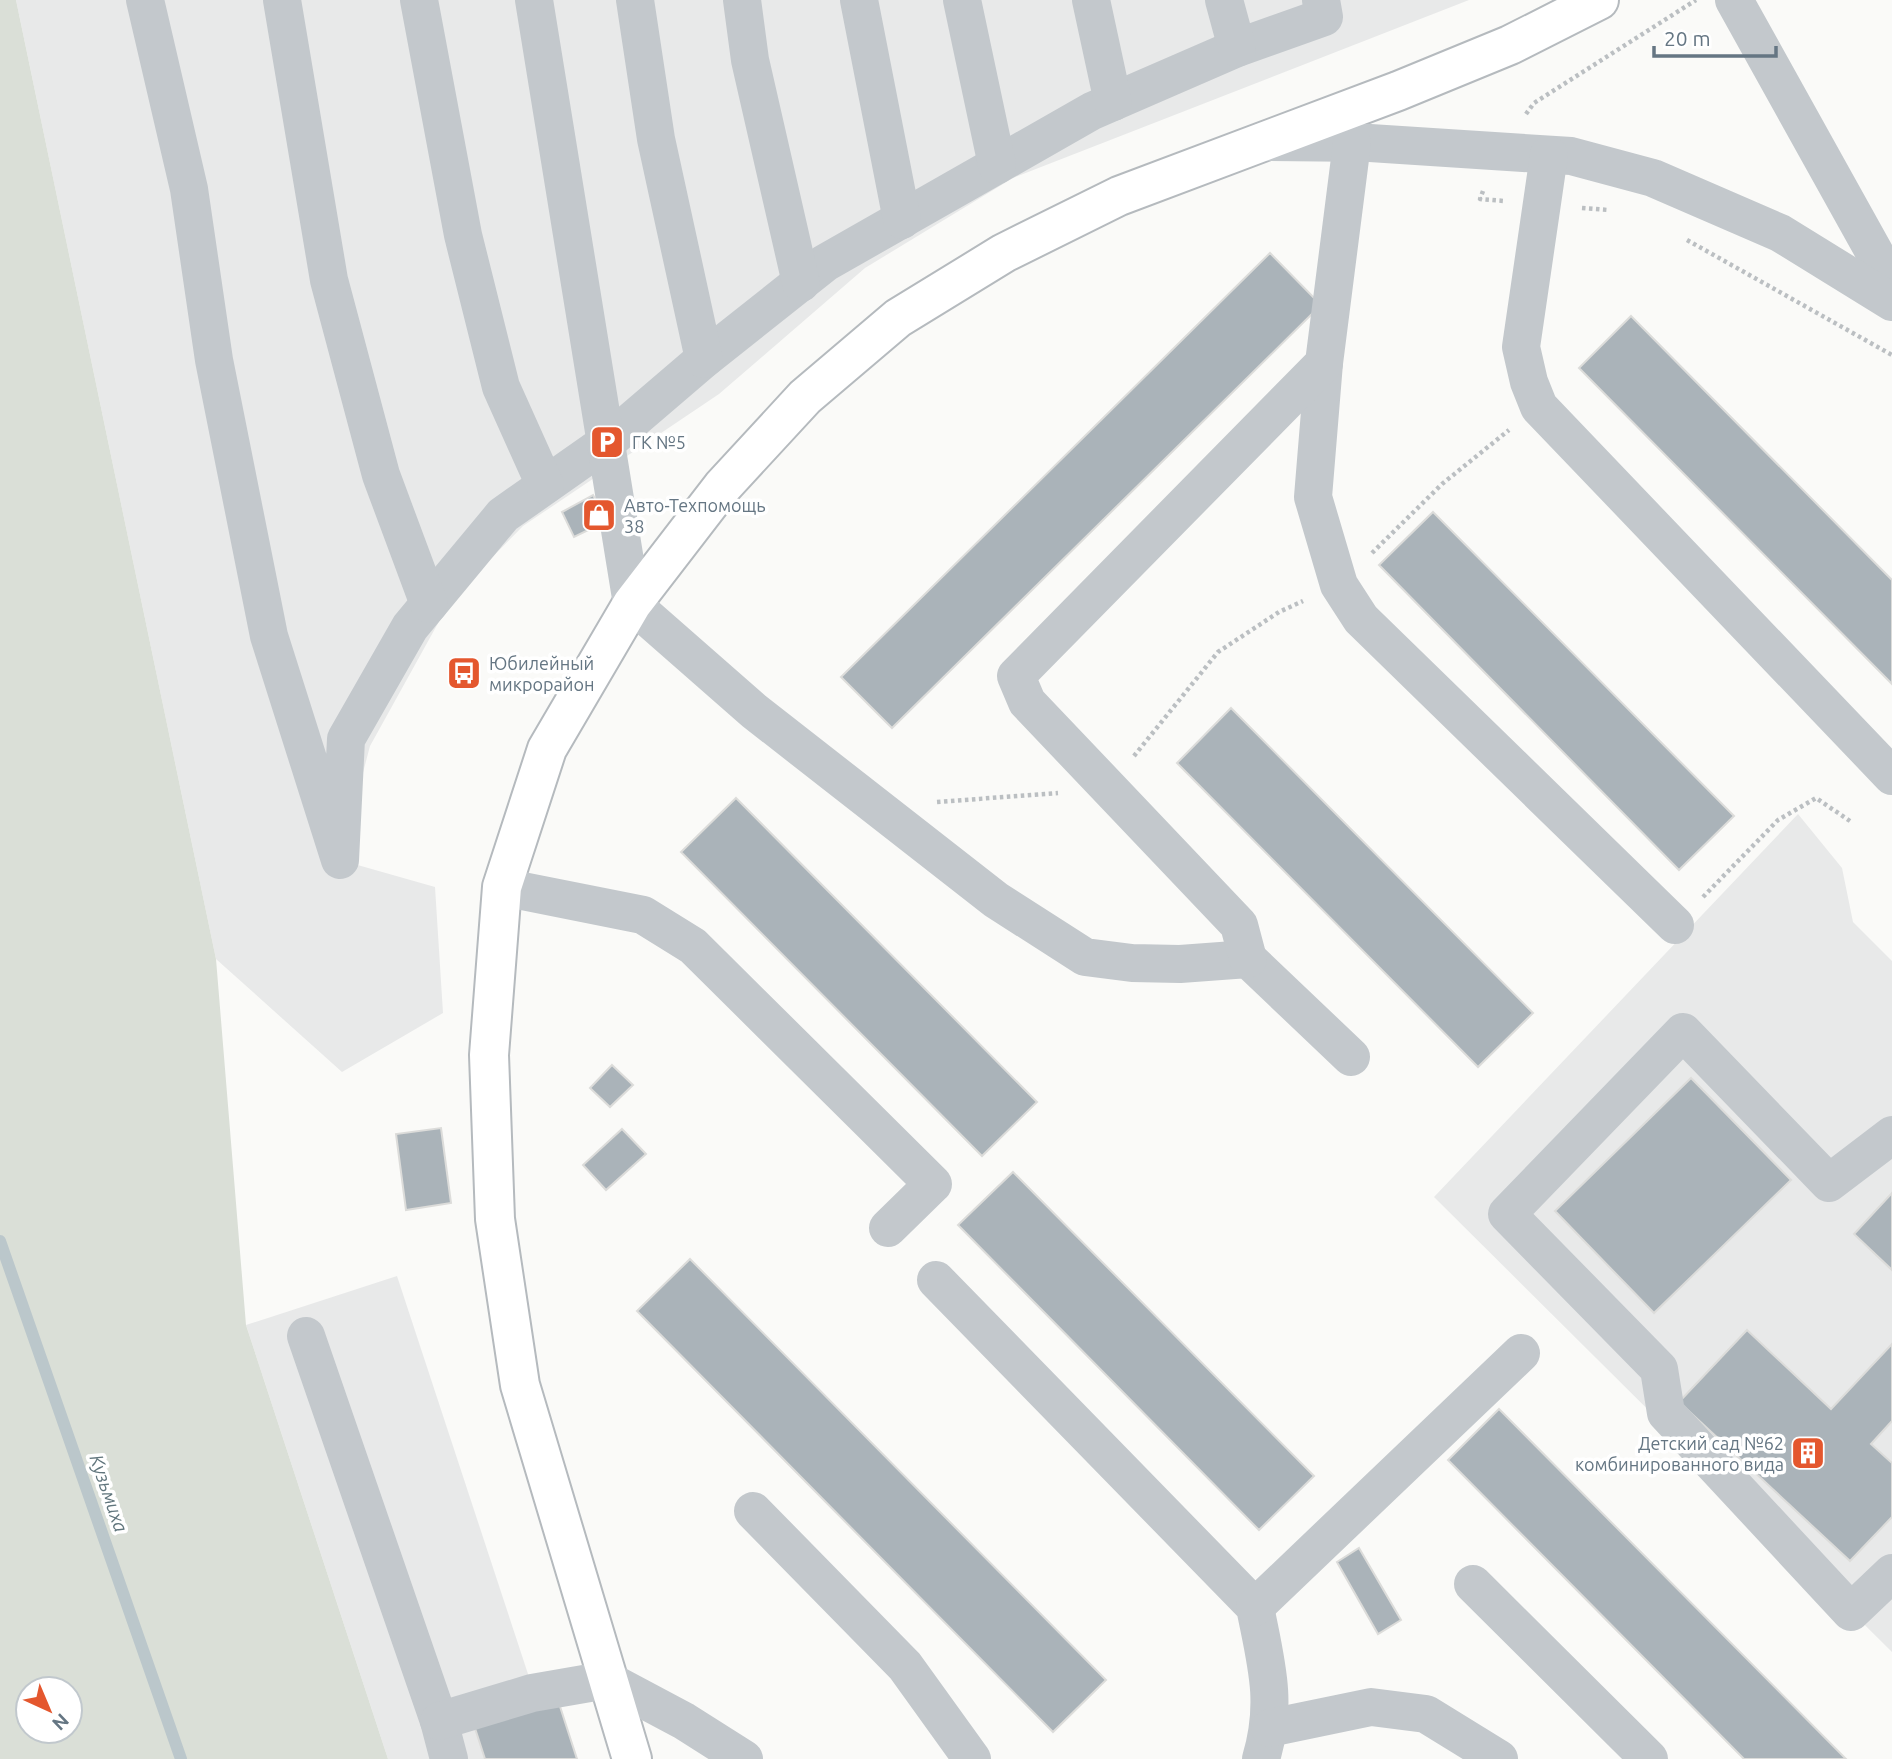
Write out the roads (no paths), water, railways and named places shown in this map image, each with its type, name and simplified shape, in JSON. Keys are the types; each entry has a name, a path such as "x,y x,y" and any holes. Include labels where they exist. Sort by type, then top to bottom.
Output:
{"main road":[{"path":"632,1759 520,1385 495,1219 489,1055 502,887 547,749 632,604 723,487 805,397 898,318 1004,253 1119,196 1510,45 1600,0"}],"street":[{"path":"145,0 189,189 214,360 269,636 340,860 346,739 410,627 503,515 607,442 704,359 825,263 1113,102 1237,48 1324,17 1321,0"},
{"path":"282,0 329,280 381,475 429,604"},
{"path":"419,0 463,235 501,387 545,485"},
{"path":"534,0 632,604 754,711 996,900 1086,957 1180,964 1248,959"},
{"path":"635,0 656,139 704,359"},
{"path":"742,0 750,60 801,283"},
{"path":"859,0 902,220"},
{"path":"962,0 997,165"},
{"path":"1091,0 1113,102"},
{"path":"1224,0 1237,48"},
{"path":"1734,0 1892,284"},
{"path":"1260,142 1352,143 1571,156 1666,184 1780,233 1892,302"},
{"path":"1352,143 1324,363 1313,497 1339,584 1361,619 1675,925"},
{"path":"1549,155 1521,347 1529,382 1539,407 1892,776"},
{"path":"1324,363 1016,676 1027,702 1239,925 1248,959 1351,1058"},
{"path":"502,887 643,915 693,946 933,1184 888,1227"},
{"path":"1892,1135 1829,1183 1683,1032 1507,1214 1659,1369 1666,1413 1851,1612 1892,1573"},
{"path":"936,1280 1255,1607 1269,1678 1265,1743 1371,1707 1426,1714 1499,1759"},
{"path":"306,1336 439,1721 449,1759"},
{"path":"1255,1607 1521,1353"},
{"path":"753,1511 905,1666 972,1759"},
{"path":"1474,1584 1648,1759"},
{"path":"439,1721 532,1693 607,1680 684,1721 744,1759"}],"waterway":[{"name":"Кузьмиха","path":"0,1241 181,1759"}],"place":[{"name":"ГК №5","path":"607,442"},
{"name":"Авто-Техпомощь 38","path":"599,515"},
{"name":"Юбилейный микрорайон","path":"464,673"},
{"name":"Детский сад №62 комбинированного вида","path":"1808,1453"}]}
